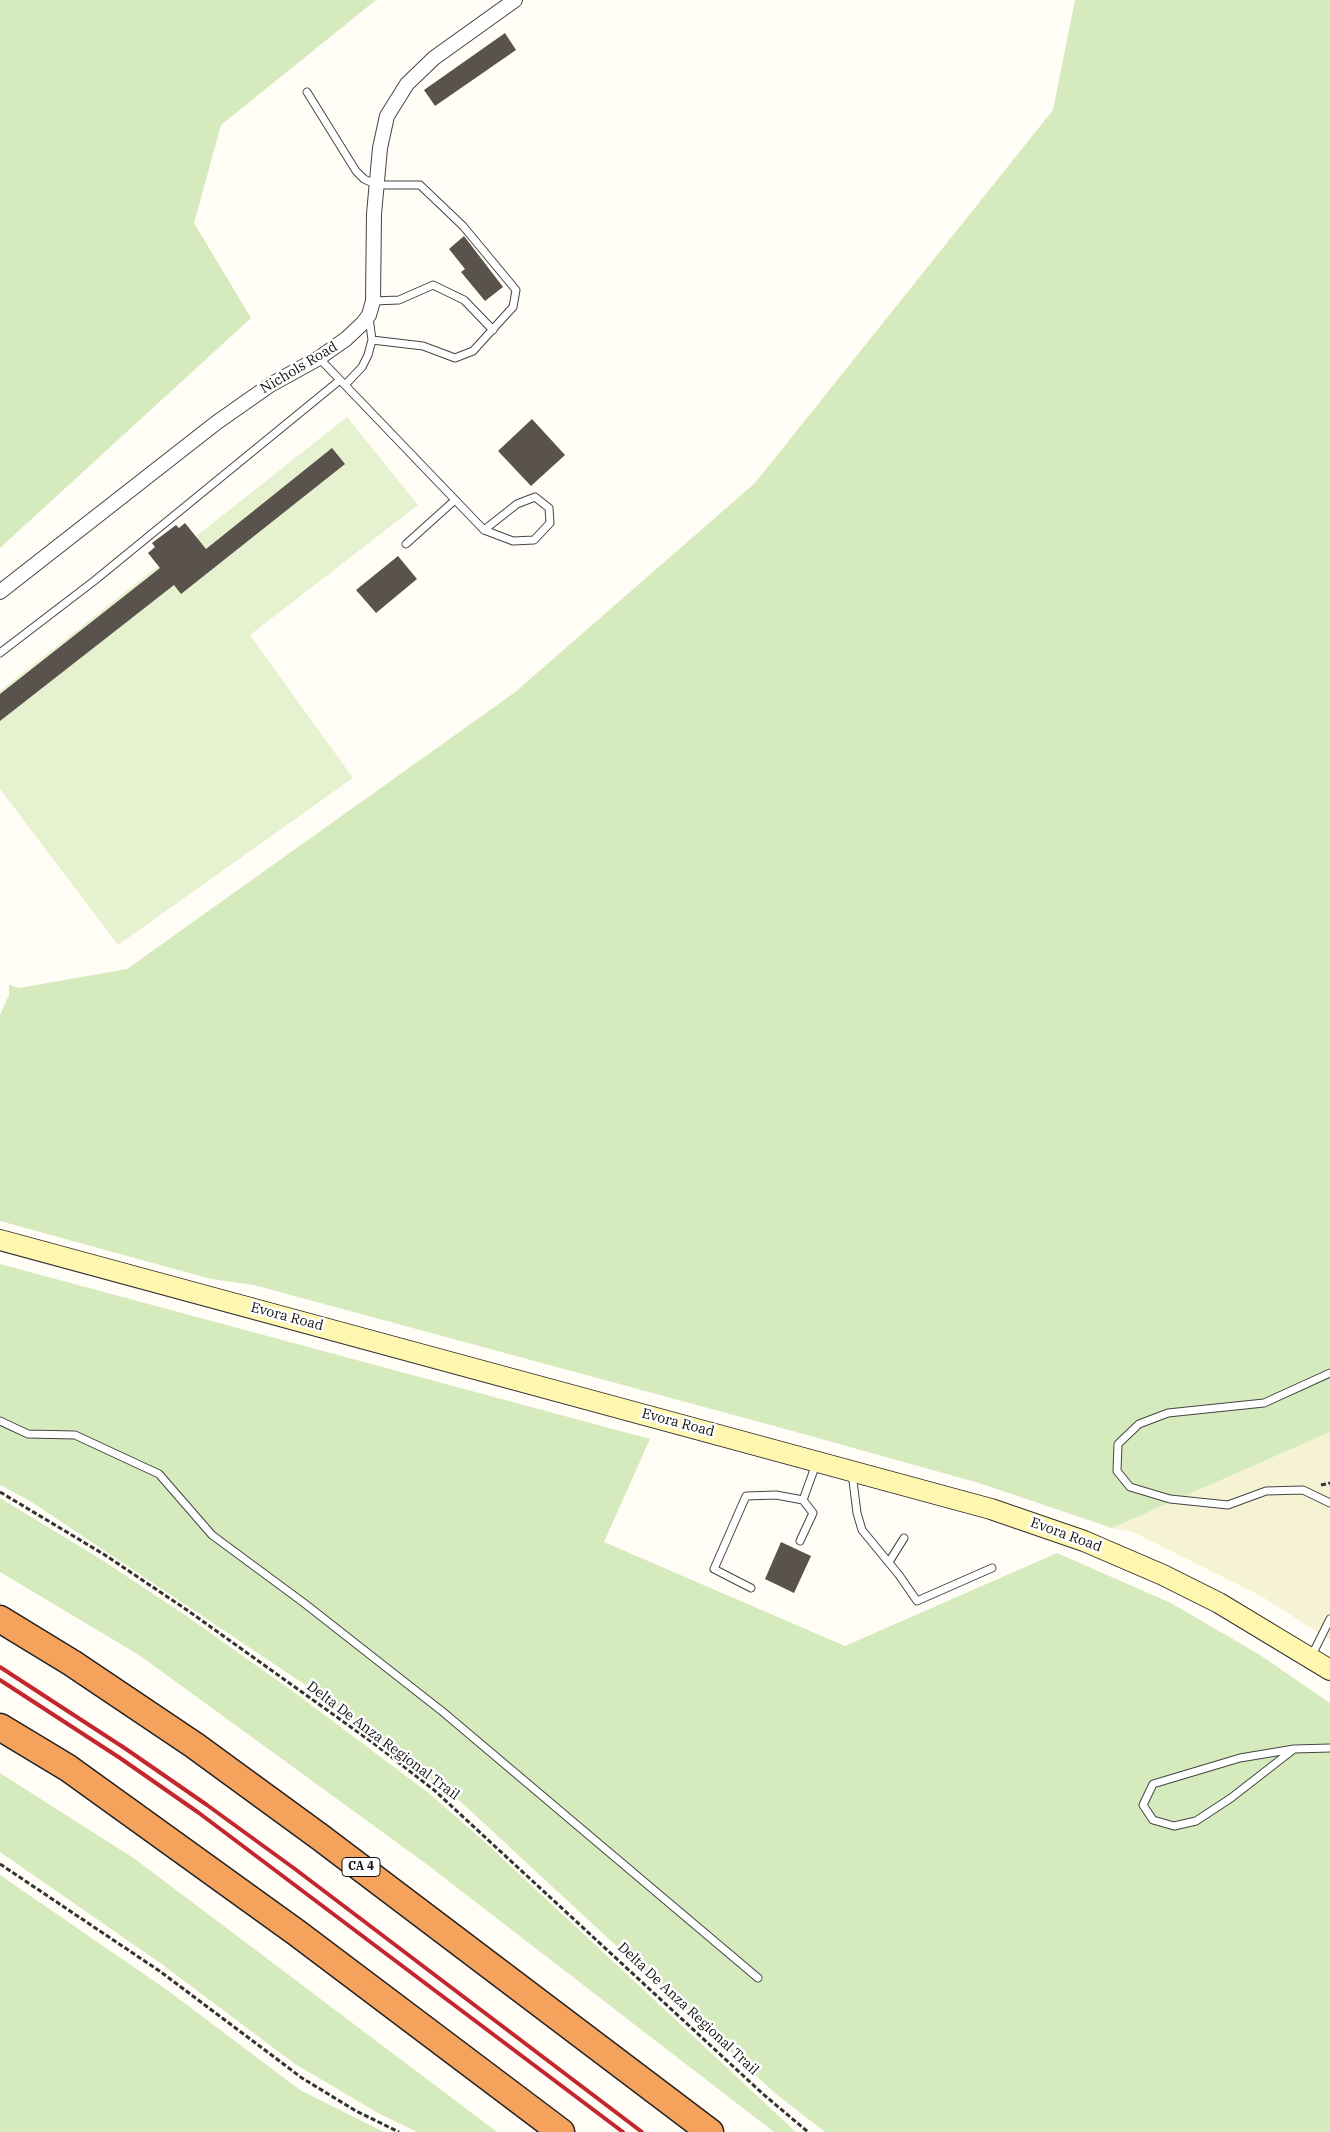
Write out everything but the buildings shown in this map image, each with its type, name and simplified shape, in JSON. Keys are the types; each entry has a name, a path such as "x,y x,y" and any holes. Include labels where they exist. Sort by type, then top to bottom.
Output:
{"highway":[{"name":"CA 4","path":"0,1619 72,1664 210,1757 328,1843 710,2132"},
{"path":"0,1727 68,1768 296,1933 561,2132"}],"street":[{"path":"371,308 380,148 387,116 407,84 434,58 515,0"},
{"name":"Nichols Road","path":"0,592 230,413 270,385 319,358 346,339 371,308"},
{"name":"Evora Road","path":"0,1240 991,1509 1084,1541 1163,1575 1219,1603 1330,1670"}],"lane":[{"path":"307,92 356,171 364,179 377,185 420,185 463,226 516,290 513,306 474,351 455,358 423,346 372,340"},
{"path":"0,653 94,581 362,367 372,340 371,308 399,300 434,285 464,300 492,330"},
{"path":"319,358 484,530 513,541 534,540 550,523 549,508 535,497 517,504 484,530"},
{"path":"406,544 454,500"},
{"path":"1330,1373 1264,1403 1168,1413 1139,1424 1118,1444 1117,1471 1130,1487 1170,1499 1228,1505 1266,1491 1303,1490 1330,1503"},
{"path":"0,1421 28,1434 75,1434 159,1474 212,1535 304,1603 443,1712 758,1978"},
{"path":"803,1500 817,1461"},
{"path":"852,1470 857,1513 862,1530 916,1600 992,1568"},
{"path":"751,1588 714,1569 746,1496 776,1495 803,1500 813,1513 800,1541"},
{"path":"888,1562 904,1538"},
{"path":"1311,1658 1330,1619"},
{"path":"1294,1749 1230,1798 1196,1821 1174,1826 1153,1820 1142,1805 1153,1784 1240,1758 1294,1749 1330,1748"}],"path":[{"name":"Delta De Anza Regional Trail","path":"0,1492 105,1555 187,1610 376,1745 434,1790 763,2094 808,2132"},
{"path":"0,1864 161,1972 302,2078 356,2111 399,2132"}],"shaded area":[{"path":"1330,1432 1330,1640 1261,1596 1133,1532 1112,1528"}],"green space":[{"path":"0,0 376,0 221,125 194,223 251,318 0,548"},
{"path":"1075,0 1330,0 1330,1432 1112,1528 979,1483 789,1430 254,1285 211,1279 0,1221 0,1015 9,995 9,985 19,988 127,969 514,693 755,483 1053,110"},
{"path":"347,417 418,505 250,635 353,778 118,945 0,789 0,691"},
{"path":"0,1264 650,1439 604,1542 845,1646 1057,1553 1171,1603 1260,1655 1330,1703 1330,2132 825,2132 776,2094 461,1802 304,1684 30,1501 0,1485"},
{"path":"0,1498 102,1560 185,1615 298,1695 430,1794 487,1844 796,2132 774,2132 425,1863 139,1655 0,1572"},
{"path":"0,1773 135,1859 497,2132 417,2132 378,2113 295,2064 163,1965 0,1852"},
{"path":"0,1875 170,1992 300,2090 384,2132 0,2132"}],"railway":[{"path":"0,1667 126,1749 207,1805 295,1869 642,2132"},
{"path":"0,1680 120,1758 199,1813 623,2132"}]}
